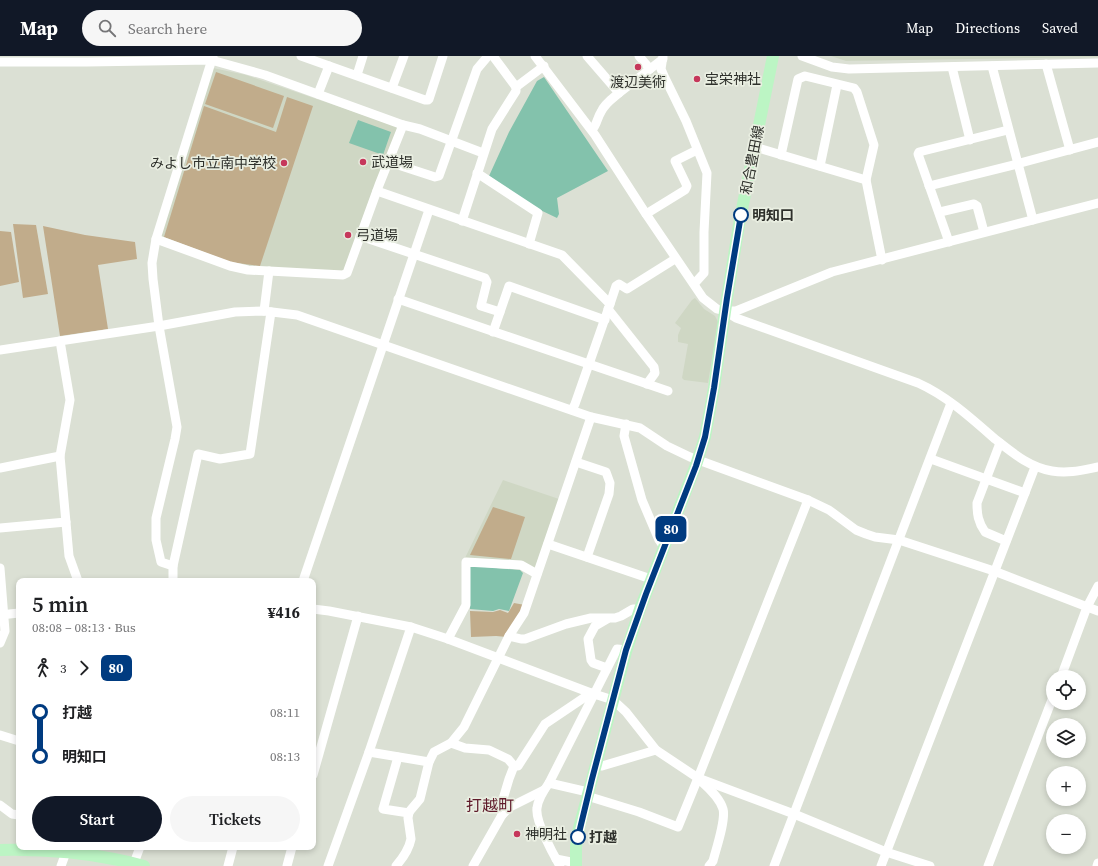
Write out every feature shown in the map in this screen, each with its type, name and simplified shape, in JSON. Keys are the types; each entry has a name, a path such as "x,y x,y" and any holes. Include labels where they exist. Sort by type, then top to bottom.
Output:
{"main road":[{"name":"和合豊田線","path":"576,864 577,840 626,650 651,579 696,466 705,437 740,219 773,56"},
{"path":"0,850 34,850"},
{"path":"72,850 139,865"}],"street":[{"path":"301,56 424,100 428,100 443,56"},
{"path":"357,75 363,56"},
{"path":"392,88 404,56"},
{"path":"389,162 438,177 477,70 488,56"},
{"path":"493,56 516,87"},
{"path":"535,56 592,130 675,259 703,298 717,309 736,311 826,274 1098,203"},
{"path":"587,56 619,93"},
{"path":"639,56 650,69"},
{"path":"802,56 832,67 849,70 1098,63"},
{"path":"0,62 87,62 212,58 265,75 483,152"},
{"path":"173,566 161,562 156,540 156,518 177,427 159,326 152,263 156,239 212,58"},
{"path":"592,130 606,103 663,58"},
{"path":"663,58 661,69 686,121 707,173 704,232 704,273 694,284"},
{"path":"1046,64 1070,150"},
{"path":"318,94 328,66"},
{"path":"462,221 483,152 492,129 516,91 516,87 544,66"},
{"path":"992,66 1033,220"},
{"path":"952,67 970,140"},
{"path":"781,155 798,79 805,76 854,88 860,99 874,145 866,180 882,260"},
{"path":"820,166 837,85"},
{"path":"156,239 230,266 248,270 347,273 403,125"},
{"path":"949,242 940,212 918,154 919,152 1008,130"},
{"path":"929,186 1098,142"},
{"path":"755,147 866,180"},
{"path":"646,214 685,190 687,186 675,161 697,150"},
{"path":"477,172 538,213 529,244"},
{"path":"377,191 562,255 609,307 654,367 655,373 647,384"},
{"path":"940,212 974,204 977,206 984,232"},
{"path":"304,578 429,210"},
{"path":"360,236 485,278 487,282 481,306 500,312"},
{"path":"572,410 616,286 619,284 627,289 675,259"},
{"path":"173,578 173,566 198,454 220,459 250,454 268,312 269,271"},
{"path":"493,332 509,286 605,320"},
{"path":"398,299 668,391"},
{"path":"725,311 736,318 934,390 951,402 1000,443 1025,462 1035,467 1054,472 1098,468"},
{"path":"0,350 159,326 235,312 268,312 296,315 591,417 640,428 667,446 690,457 808,500 829,510 856,530 866,534 875,537 899,540 994,571 1098,611"},
{"path":"60,341 70,400 60,456 69,556 77,578"},
{"path":"774,866 931,459 951,402"},
{"path":"396,866 403,858 411,839 408,818 409,813 420,799 429,762 434,752 451,743 468,720 509,636 524,613 591,417"},
{"path":"626,424 624,436 642,500 659,540 664,547"},
{"path":"1000,443 977,502 978,518 985,532 1006,541"},
{"path":"0,468 60,456"},
{"path":"931,459 1025,493"},
{"path":"576,462 606,472 610,483 609,494 587,557"},
{"path":"881,866 1035,467"},
{"path":"546,787 588,794 678,827 808,500"},
{"path":"0,528 66,522"},
{"path":"548,544 651,579"},
{"path":"448,639 466,605 466,562 521,565 537,574"},
{"path":"0,568 2,615 5,631 0,643"},
{"path":"1064,670 1087,607 1098,586"},
{"path":"607,668 593,663 591,660 588,639 595,626 608,619 621,616 632,608 640,609"},
{"path":"316,609 411,627 448,639 592,694 613,700 626,712 656,750 698,778 715,796 723,809 723,818 713,861 708,866"},
{"path":"2,615 16,613"},
{"path":"316,763 358,616"},
{"path":"509,636 525,639 566,624 591,618 608,619"},
{"path":"328,866 411,627"},
{"path":"473,866 502,814 510,807 537,798 546,787 592,694 617,649 626,650"},
{"path":"514,766 518,766 545,724 592,694"},
{"path":"988,866 1048,710"},
{"path":"0,735 16,739"},
{"path":"451,743 465,748 489,750 508,759 514,766"},
{"path":"595,766 602,766 656,750"},
{"path":"368,752 429,762"},
{"path":"398,757 383,809 409,813"},
{"path":"502,814 500,809 514,766"},
{"path":"698,778 794,814 886,852 930,866"},
{"path":"537,798 537,819 558,863 576,864"},
{"path":"0,805 16,815"},
{"path":"61,866 68,850"},
{"path":"139,865 140,850"},
{"path":"228,866 232,850"},
{"path":"287,866 291,850"}],"shaded area":[{"path":"831,56 1098,56 1098,57 846,61"},
{"name":"みよし市立南中学校","path":"213,68 246,75 396,126 397,129 346,269 342,271 265,269 229,263 161,236"},
{"path":"216,72 284,96 273,128 205,104"},
{"path":"544,77 608,171 557,198 559,214 557,218 534,207 489,176 509,132 537,81"},
{"path":"287,97 313,106 260,266 230,262 164,237 204,106 276,132"},
{"path":"358,120 391,132 383,155 349,143"},
{"path":"13,224 36,225 48,294 23,298"},
{"path":"43,226 85,235 135,242 137,259 98,265 108,329 60,336"},
{"path":"0,231 11,232 19,282 0,286"},
{"path":"695,298 704,309 715,316 718,322 708,383 684,380 682,378 688,344 678,342 678,335 681,328 675,323"},
{"path":"503,480 559,499 535,571 465,558"},
{"path":"493,507 525,517 511,559 470,555"},
{"path":"474,566 520,570 523,573 509,611 499,609 493,611 470,609 470,567"},
{"path":"514,603 525,605 507,637 471,637 470,611 493,612 500,610 508,613"}],"bus line":[{"name":"80","path":"578,837 579,828 626,650 640,609 696,466 705,437 741,215"}],"place":[{"name":"渡辺美術","path":"638,67"},
{"name":"宝栄神社","path":"697,79"},
{"name":"武道場","path":"363,162"},
{"name":"みよし市立南中学校","path":"284,163"},
{"name":"明知口","path":"741,215"},
{"name":"弓道場","path":"348,235"},
{"name":"神明社","path":"517,834"},
{"name":"打越","path":"578,837"}],"district":[{"name":"打越町","path":"490,805"}]}
